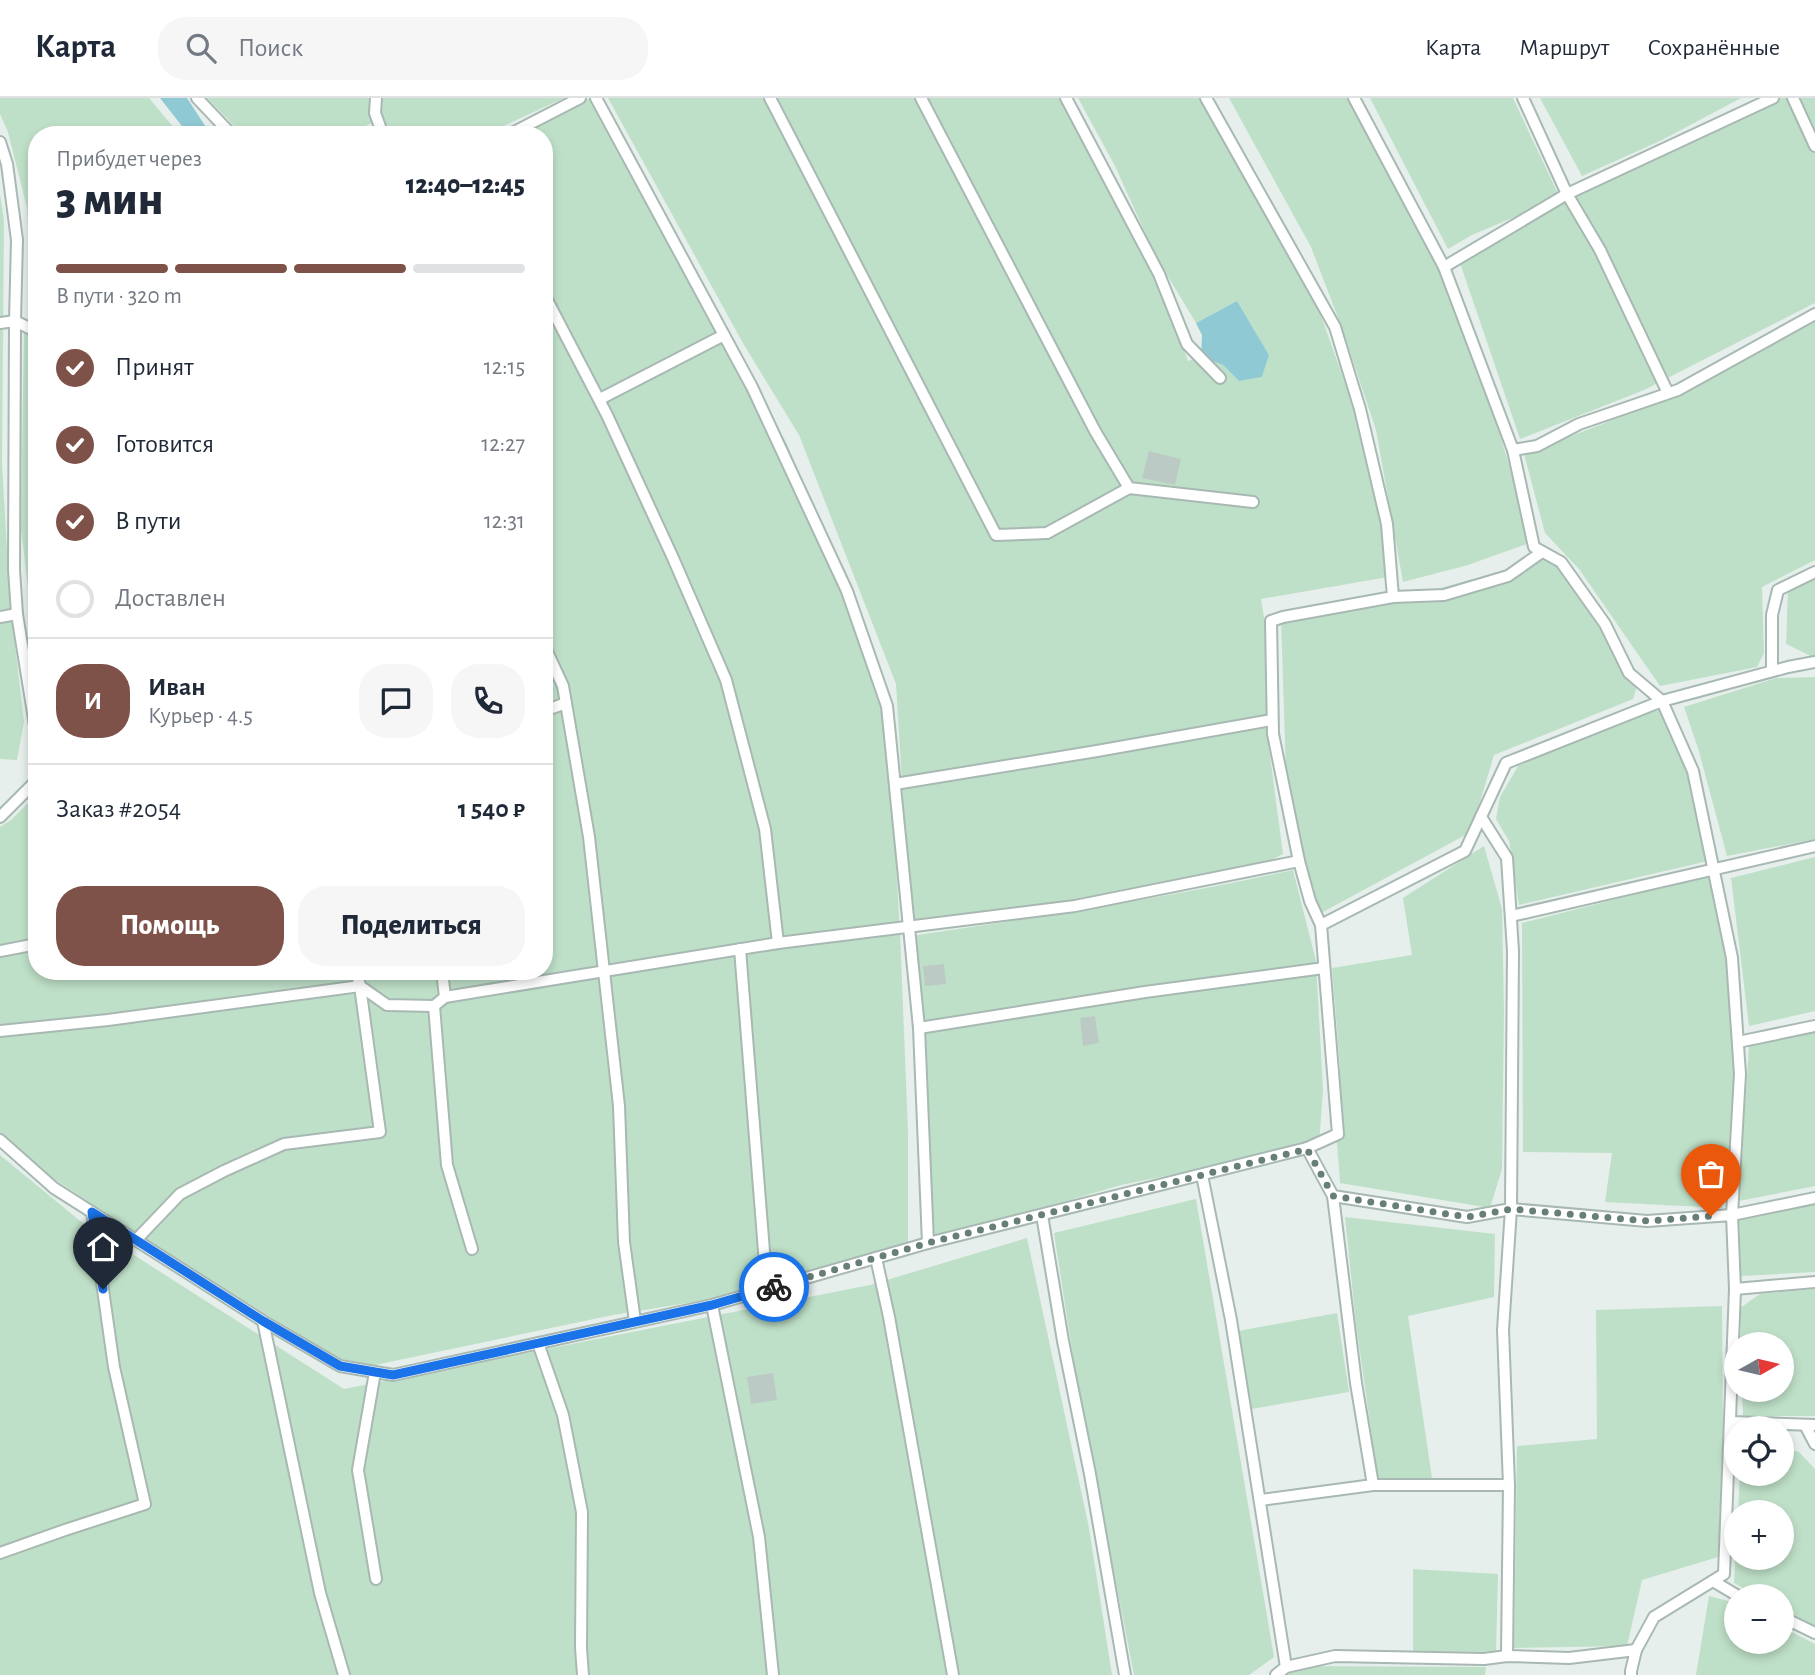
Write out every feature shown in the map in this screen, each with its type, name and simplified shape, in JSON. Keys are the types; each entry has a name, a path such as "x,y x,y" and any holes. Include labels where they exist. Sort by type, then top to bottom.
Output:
{"lane":[{"path":"197,98 223,126"},
{"path":"376,98 375,113 380,126"},
{"path":"526,126 580,98"},
{"path":"596,98 752,387 847,591 887,706 919,1028 928,1243"},
{"path":"770,98 996,535 1047,533 1129,488 1253,502"},
{"path":"921,98 1095,431 1129,488"},
{"path":"1066,98 1158,274 1187,344 1220,378"},
{"path":"1206,98 1335,327 1360,410 1387,524 1393,597"},
{"path":"1354,98 1444,267 1513,450 1534,548 1561,562 1605,624 1629,673 1662,701 1693,771 1732,958 1740,1074 1732,1215 1735,1289 1731,1416"},
{"path":"1523,98 1567,194 1600,250 1668,393"},
{"path":"1444,267 1567,194 1773,98"},
{"path":"1793,98 1815,146"},
{"path":"0,142 18,240 14,570 17,614 28,682"},
{"path":"553,311 600,399 726,680 765,828 778,943"},
{"path":"1513,450 1537,446 1579,424 1678,390 1815,314"},
{"path":"0,323 15,321 28,328"},
{"path":"600,399 724,335"},
{"path":"0,1140 54,1188 263,1321 340,1366 393,1375 712,1305 928,1243 1307,1149 1338,1134 1321,925 1310,901 1299,861 1273,734 1271,621 1393,597 1444,595 1508,576 1542,552"},
{"path":"1772,671 1772,615 1778,590 1815,572"},
{"path":"0,617 17,614"},
{"path":"1321,925 1465,851 1506,763 1662,701 1815,662"},
{"path":"553,664 563,686 589,837 619,1106 624,1242 635,1321"},
{"path":"553,708 566,703"},
{"path":"895,784 1272,720"},
{"path":"0,817 28,789"},
{"path":"1481,817 1507,858 1513,951 1511,1209 1503,1330 1509,1485 1507,1656"},
{"path":"1511,916 1815,846"},
{"path":"553,979 778,943 1075,906 1299,861"},
{"path":"0,951 28,946"},
{"path":"740,950 767,1289"},
{"path":"919,1028 1145,992 1324,968"},
{"path":"136,1240 180,1194 284,1144 380,1132 358,980"},
{"path":"443,980 445,997"},
{"path":"0,1031 108,1020 360,986 387,1005 433,1006 445,997 549,980"},
{"path":"433,1006 447,1166 472,1249"},
{"path":"1738,1042 1815,1026"},
{"path":"1307,1149 1333,1196 1356,1383 1373,1485"},
{"path":"1202,1175 1231,1320 1286,1667"},
{"path":"1333,1196 1467,1217 1511,1209 1647,1221 1732,1215 1815,1198"},
{"path":"0,1553 145,1504 114,1367 92,1212"},
{"path":"1042,1215 1125,1675"},
{"path":"876,1258 953,1675"},
{"path":"1735,1289 1815,1282"},
{"path":"712,1305 759,1537 773,1675"},
{"path":"263,1321 320,1593 344,1675"},
{"path":"538,1343 563,1415 582,1512 583,1675"},
{"path":"375,1372 358,1470 376,1579"},
{"path":"1810,1425 1815,1444"},
{"path":"1261,1500 1373,1485 1509,1485"},
{"path":"1631,1675 1636,1650 1654,1617 1724,1574 1728,1486"},
{"path":"1713,1581 1724,1588"},
{"path":"1794,1623 1815,1633"},
{"path":"1276,1675 1286,1667 1335,1656 1569,1658 1636,1650"}],"green space":[{"path":"0,98 149,98 172,126 28,126 28,226 27,208 8,132 0,114"},
{"path":"207,98 564,98 503,126 375,126 373,122 366,126 234,126"},
{"path":"590,98 786,442 849,591 886,694 908,1131 908,1246 756,1292 613,1315 356,1369 190,1268 36,1167 0,1134 0,827 28,803 28,980 553,980 553,126 534,126"},
{"path":"608,98 1061,98 1162,293 1188,361 1201,357 1223,365 1239,381 1262,377 1269,355 1237,301 1196,323 1155,255 1115,166 1078,98 1212,98 1299,260 1324,324 1362,431 1380,511 1388,577 1261,599 1272,667 1267,733 1283,854 1260,866 1027,909 916,921 910,917 896,684 799,435 744,345"},
{"path":"1229,98 1353,98 1468,319 1532,542 1468,565 1403,582 1376,430 1342,328 1311,247"},
{"path":"1370,98 1513,98 1560,198 1472,235 1448,249"},
{"path":"1540,98 1741,98 1662,140 1582,176"},
{"path":"1767,98 1815,98 1815,303 1644,390 1520,439 1459,260 1590,188"},
{"path":"0,194 4,220 2,464 10,600 24,722 17,760 0,759"},
{"path":"1815,322 1815,560 1762,587 1764,653 1757,667 1660,686 1579,569 1545,533 1524,454 1605,423"},
{"path":"24,332 28,334 28,588 21,528"},
{"path":"1551,558 1638,683 1633,699 1494,755 1471,832 1321,913 1287,805 1281,619 1411,596"},
{"path":"1815,576 1815,658 1786,644 1788,588"},
{"path":"1815,677 1815,839 1727,856 1684,707 1776,678"},
{"path":"1671,707 1708,861 1519,905 1509,841 1496,819 1500,797 1518,766 1624,719"},
{"path":"1484,846 1502,909 1504,1010 1502,1169 1490,1208 1340,1183 1337,1143 1340,1067 1332,968 1412,955 1403,898"},
{"path":"1815,857 1815,1011 1749,1026 1731,878"},
{"path":"1293,870 1316,961 1323,1090 1319,1145 1121,1185 928,1242 911,936 1151,898"},
{"path":"1711,875 1741,1045 1722,1208 1605,1202 1612,1153 1523,1152 1522,923"},
{"path":"1815,1023 1815,1186 1739,1201 1749,1045"},
{"path":"0,1155 79,1220 344,1389 870,1285 1027,1238 1089,1528 1112,1675 0,1675"},
{"path":"1196,1199 1274,1657 1249,1675 1134,1675 1077,1383 1054,1233"},
{"path":"1815,1201 1815,1272 1741,1276 1739,1217"},
{"path":"1345,1217 1495,1234 1494,1297 1408,1316 1432,1478 1378,1480 1356,1324"},
{"path":"1815,1289 1815,1416 1743,1416 1742,1402 1794,1402 1794,1332 1741,1332 1740,1308 1760,1294"},
{"path":"1722,1306 1723,1432 1718,1557 1642,1580 1627,1646 1514,1648 1517,1446 1597,1439 1596,1310"},
{"path":"1337,1313 1349,1392 1252,1409 1238,1331"},
{"path":"1794,1451 1799,1452 1815,1469 1815,1626 1794,1615 1794,1584 1734,1583 1735,1570 1794,1570 1794,1500 1739,1500 1739,1486 1794,1486"},
{"path":"1413,1569 1498,1574 1496,1652 1413,1651"},
{"path":"1709,1596 1724,1600 1724,1654 1794,1654 1794,1633 1815,1644 1815,1675 1696,1675"},
{"path":"1291,1666 1486,1667 1485,1675 1287,1675"}],"water":[{"path":"160,98 187,98 205,126 182,126"},
{"path":"1237,301 1269,355 1262,377 1239,381 1223,365 1201,357 1202,335 1196,323"}],"building":[{"path":"1149,451 1181,459 1175,485 1142,478"},
{"path":"944,964 946,984 925,986 923,966"},
{"path":"1095,1016 1099,1043 1083,1046 1080,1018"},
{"path":"773,1373 777,1400 751,1404 747,1377"}],"way so far":[{"path":"774,1287 928,1243 1307,1149 1333,1196 1467,1217 1511,1209 1647,1221 1711,1216"}],"route":[{"path":"103,1289 92,1212 263,1321 340,1366 393,1375 712,1305 774,1287"}]}
